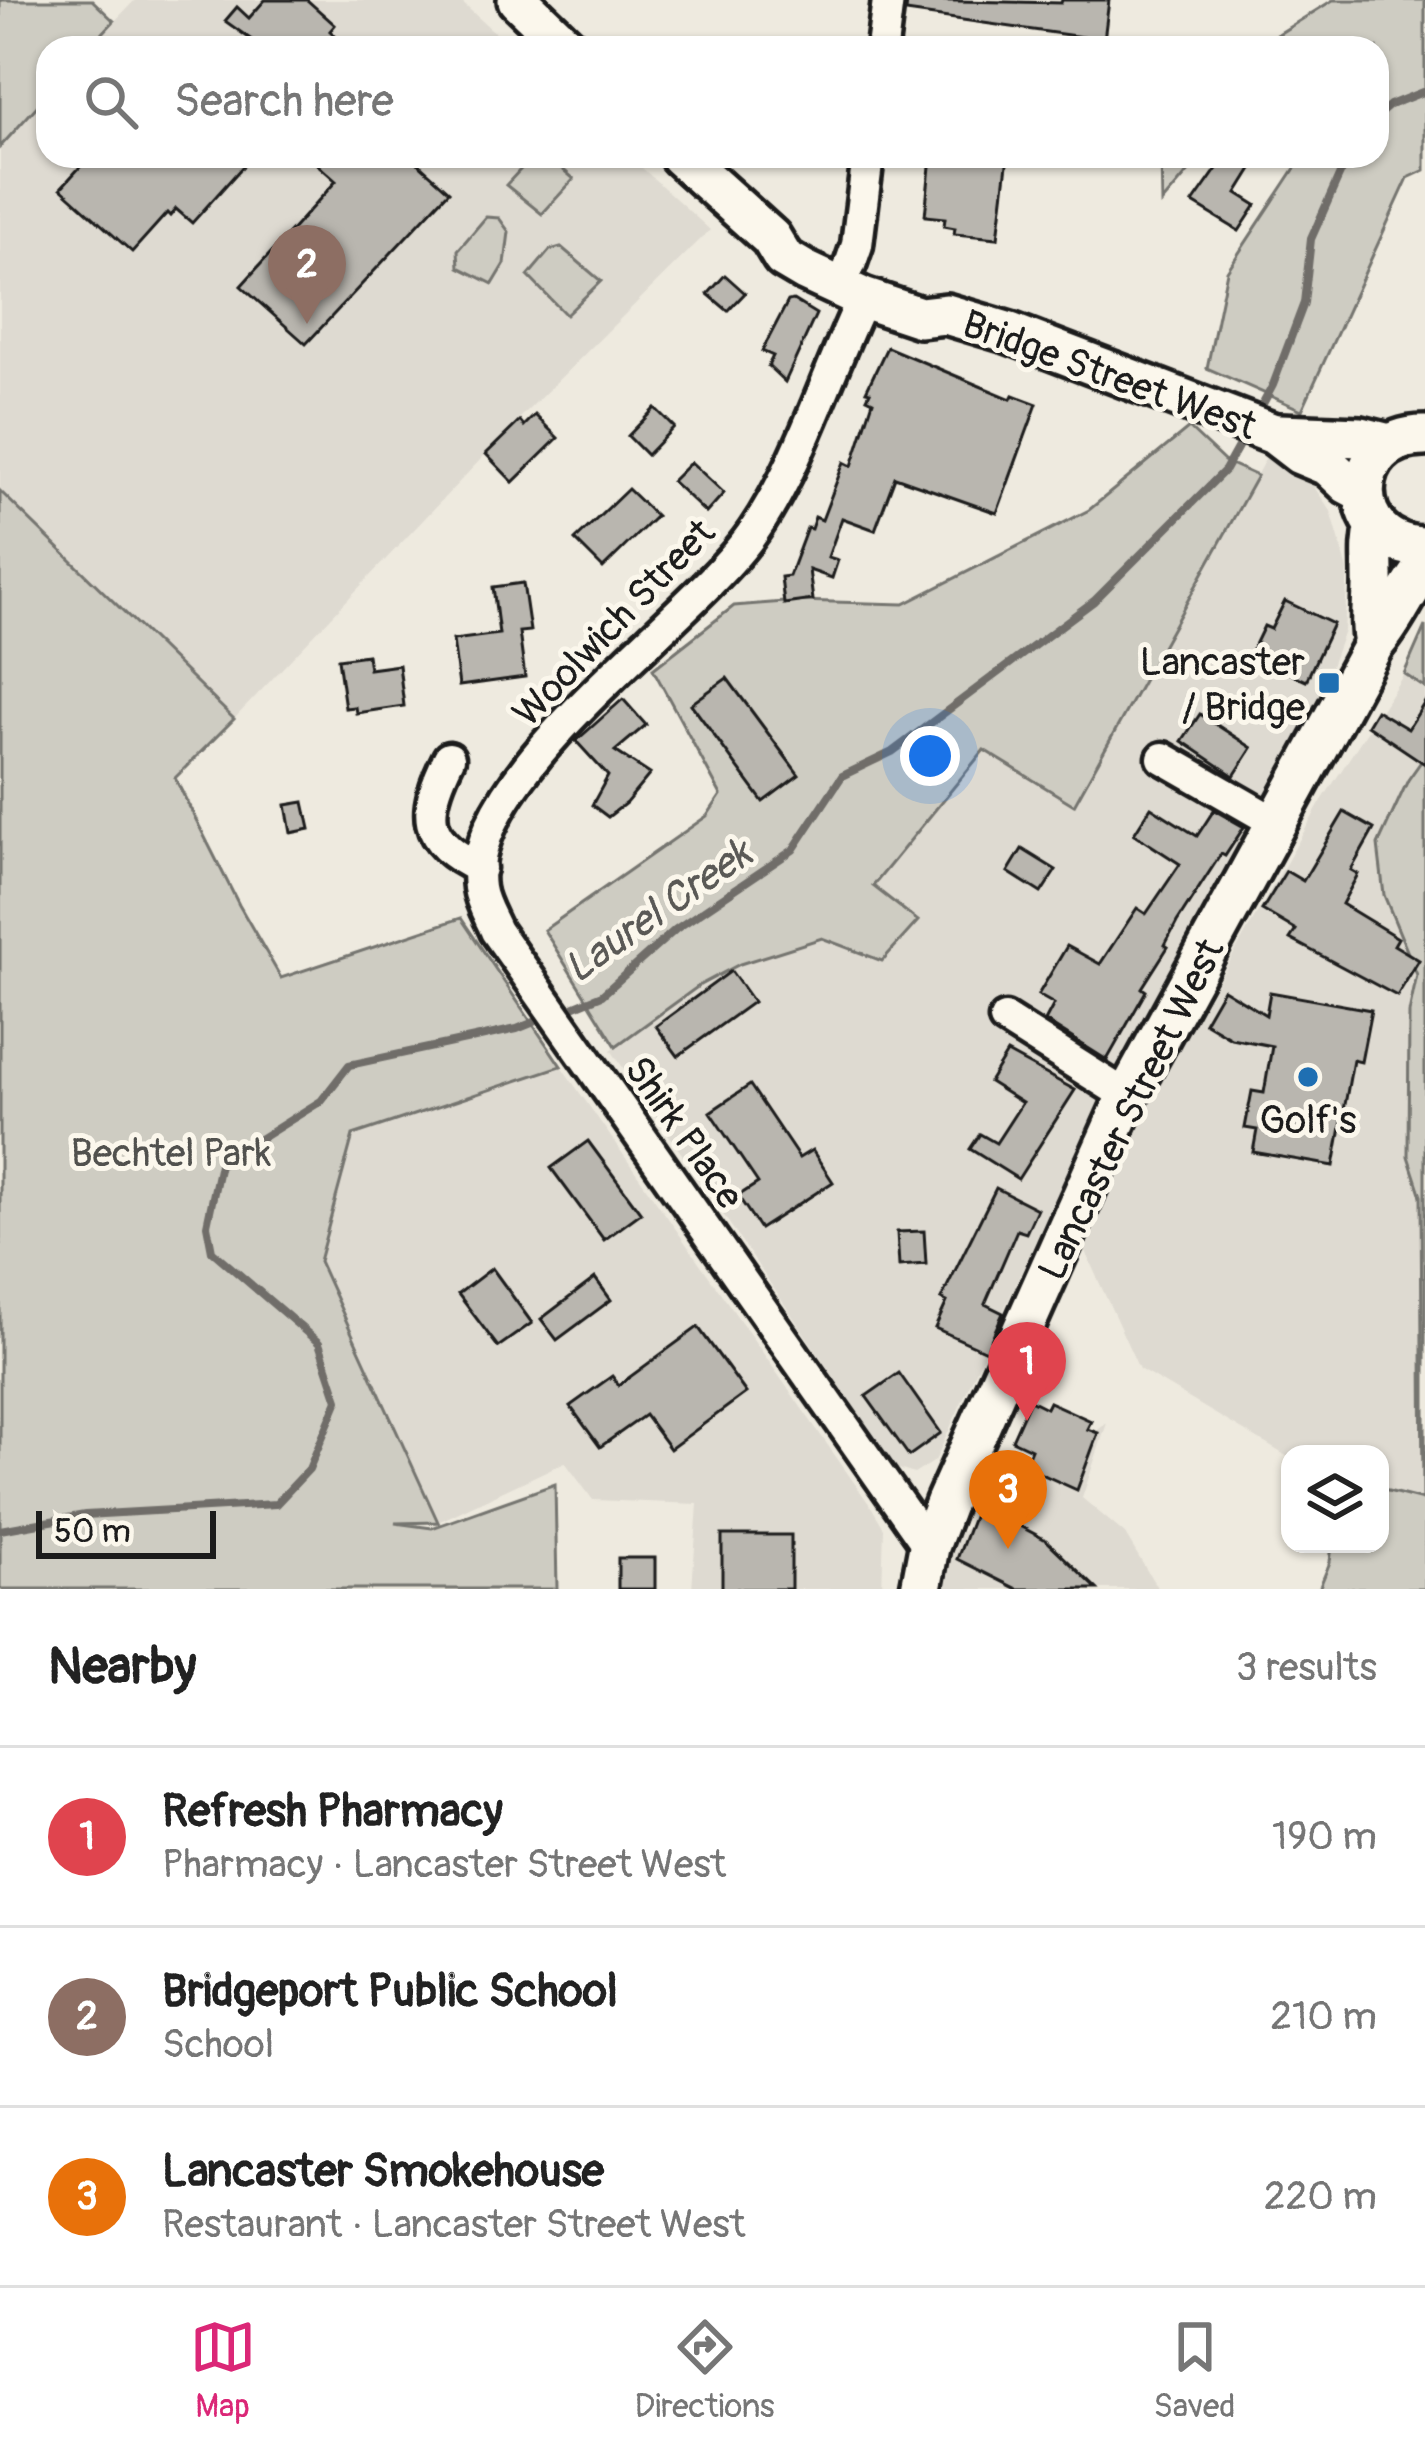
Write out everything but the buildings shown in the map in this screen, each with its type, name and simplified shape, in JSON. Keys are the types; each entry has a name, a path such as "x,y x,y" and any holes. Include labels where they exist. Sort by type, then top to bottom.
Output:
{"main road":[{"path":"518,0 556,36"},
{"name":"Bridge Street West","path":"693,168 771,238 783,259 926,295 946,314 1010,333 1274,434 1300,454 1329,466 1396,542 1425,547"},
{"name":"Bridge Street West","path":"1274,434 1407,440"},
{"path":"1370,509 1370,465 1407,440"},
{"name":"Lancaster Street West","path":"1370,509 1374,577 1369,618 1374,644"},
{"name":"Lancaster Street West","path":"921,1589 928,1546 1127,1096 1374,644 1393,623 1409,588 1425,568"}],"street":[{"path":"884,36 888,0"},
{"name":"Woolwich Street","path":"479,868 493,823 543,747 729,565 781,484 856,281 867,168"},
{"path":"449,758 430,801 434,833 448,853 479,868"},
{"path":"1163,758 1278,824"},
{"name":"Shirk Place","path":"479,868 484,907 510,950 928,1546"},
{"path":"1005,1019 1127,1096"}],"shaded area":[{"path":"135,0 459,0 499,36 100,36"},
{"path":"36,107 36,168 642,168 710,230 520,418 234,719 0,491 0,147"},
{"path":"1267,456 1309,480 1331,511 1348,570 1344,631 1317,704 1097,1106 935,1461 914,1474 896,1468 611,1050 700,985 740,964 822,938 873,886 984,750 1074,804"},
{"path":"1404,674 1425,688 1425,756 1384,895 1417,975 1409,1013 1408,1155 1421,1196 1423,1501 1389,1492 1389,1445 1281,1445 1281,1453 1139,1369 1084,1249 1141,1116 1321,802"},
{"path":"561,1066 872,1508 884,1528 882,1589 692,1589 698,1504 593,1500 565,1462 438,1522 319,1261 353,1135"},
{"path":"1107,1423 1082,1498 1125,1534 1158,1589 944,1589 948,1542"}],"green space":[{"path":"0,0 92,0 114,21 100,36 36,36 36,107 0,147"},
{"path":"1333,0 1425,0 1425,170 1408,178 1302,410 1207,368 1227,271 1295,168 1389,168 1389,36 1275,36"},
{"path":"522,168 561,168 574,179 542,214 506,185"},
{"path":"1161,168 1192,168 1162,203"},
{"path":"486,217 499,218 509,232 505,264 493,284 459,267 458,250"},
{"path":"561,247 601,281 566,315 528,276 550,250"},
{"path":"1189,428 1224,461 1257,476 1074,805 984,750 873,886 918,921 882,961 822,938 740,964 700,985 616,1046 544,930 707,816 721,795 653,669 734,606 797,601 904,604 1089,510"},
{"name":"Bechtel Park","path":"0,491 234,719 175,778 281,978 461,918 561,1066 353,1135 319,1261 438,1522 395,1523 432,1528 555,1484 557,1589 0,1589"},
{"path":"1425,626 1425,688 1404,674"},
{"path":"1425,756 1425,1589 1319,1589 1331,1553 1389,1553 1389,1491 1423,1500 1421,1196 1408,1156 1409,1013 1417,975 1384,895 1378,845 1408,780"}],"waterway":[{"name":"Laurel Creek","path":"1389,106 1425,91"},
{"name":"Laurel Creek","path":"1258,413 1304,303 1311,239 1343,168"},
{"name":"Laurel Creek","path":"563,1011 602,995 676,929 793,850 842,776 892,752 1094,601 1225,470 1244,436"},
{"name":"Laurel Creek","path":"0,1530 85,1515 276,1504 309,1469 338,1400 319,1343 212,1251 207,1225 220,1164 321,1101 349,1065 517,1029 549,1016"}],"place":[{"name":"Bridgeport Public School","path":"307,324"},
{"name":"Lancaster / Bridge","path":"1329,683"},
{"name":"Golf's","path":"1308,1077"},
{"name":"Refresh Pharmacy","path":"1027,1421"},
{"name":"Lancaster Smokehouse","path":"1008,1549"}]}
